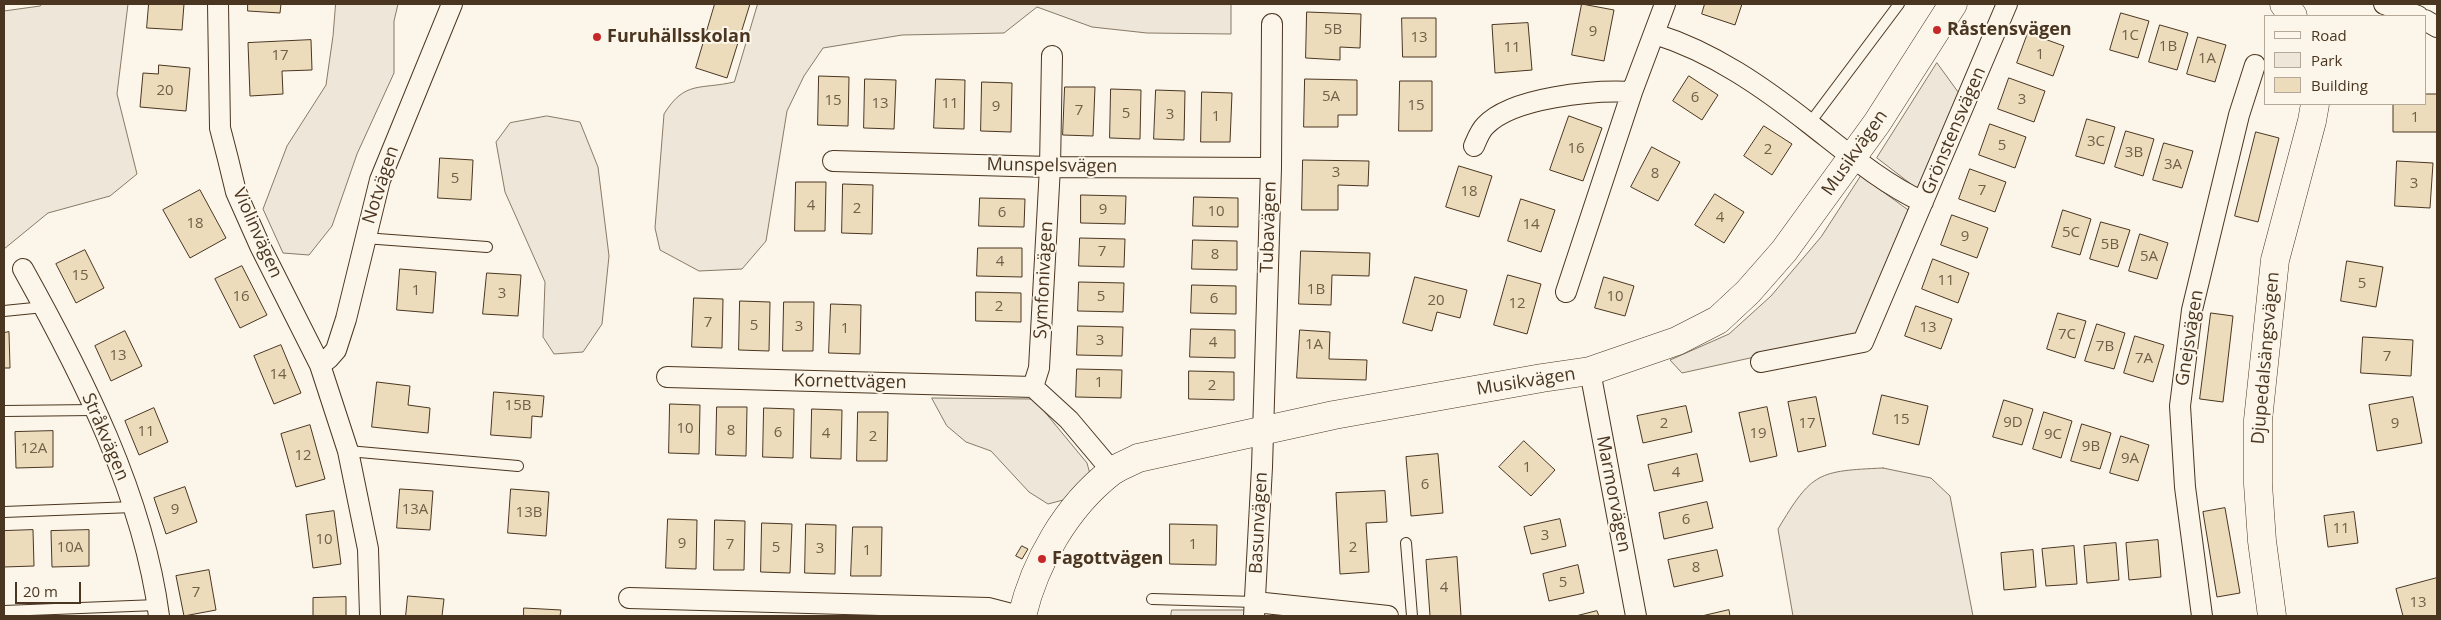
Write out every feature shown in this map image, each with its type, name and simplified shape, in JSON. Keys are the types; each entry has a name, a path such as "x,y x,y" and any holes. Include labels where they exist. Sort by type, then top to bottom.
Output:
{"street":[{"name":"Violinvägen","path":"218,4 220,128 236,192 260,246 320,365 348,451 368,549 370,616"},
{"name":"Notvägen","path":"320,365 330,358 336,350 346,320 364,238 380,180 452,4"},
{"path":"1566,292 1632,92 1665,4"},
{"name":"Musikvägen","path":"1020,616 1027,592 1042,559 1082,500 1112,472 1138,458 1262,430 1542,378 1590,371 1677,341 1718,320 1748,292 1784,251 1853,158 1953,4"},
{"name":"Grönstensvägen","path":"1761,362 1863,342 2007,4"},
{"path":"2284,4 2292,15"},
{"path":"2384,4 2412,10"},
{"path":"2426,21 2437,27"},
{"name":"Tubavägen","path":"1262,430 1271,168 1272,24"},
{"path":"1655,34 1678,42 1725,64 1766,91 1853,158"},
{"name":"Symfonivägen","path":"1033,387 1039,368 1050,166 1052,56"},
{"name":"Gnejsvägen","path":"2202,616 2185,487 2180,406 2192,310 2238,115 2255,65"},
{"path":"1474,146 1485,126 1500,114 1539,101 1608,91 1632,92"},
{"name":"Djupedalsängsvägen","path":"2272,616 2260,503 2258,420 2275,260 2315,105"},
{"name":"Grönstensvägen","path":"1853,158 1908,195 1923,202"},
{"name":"Munspelsvägen","path":"833,161 1050,166 1271,168"},
{"name":"Stråkvägen","path":"24,269 62,339 134,507 158,611"},
{"name":"Marmorvägen","path":"1590,371 1636,616"},
{"name":"Kornettvägen","path":"667,377 1033,387"},
{"path":"1033,387 1069,420 1112,472"},
{"name":"Basunvägen","path":"1255,609 1262,430"},
{"path":"629,598 978,608 1020,616"},
{"path":"1255,609 1388,616"}],"lane":[{"path":"1810,124 1899,4"},
{"path":"364,238 487,247"},
{"path":"4,310 44,307"},
{"path":"4,411 94,410"},
{"path":"348,451 518,466"},
{"path":"4,512 134,507"},
{"path":"1406,542 1412,616"},
{"path":"1152,599 1255,609"},
{"path":"4,611 158,611"}],"green space":[{"path":"42,4 128,4 117,94 137,174 110,196 48,213 4,249 4,11 40,6"},
{"path":"336,4 398,4 394,21 394,73 357,154 332,226 309,255 283,253 263,209 287,146 326,85"},
{"path":"758,4 1231,4 1231,34 1147,33 1092,27 1037,7 1004,33 902,35 823,48 804,76 787,111 766,241 742,269 699,271 660,250 655,228 664,114 672,103 686,91 734,82"},
{"path":"1937,63 1961,96 1920,191 1877,158"},
{"path":"547,116 580,122 598,167 609,256 602,324 583,352 554,354 543,337 545,282 505,192 496,142 510,123"},
{"path":"1861,176 1911,212 1859,334 1682,373 1670,360 1729,334 1771,296 1821,237"},
{"path":"932,398 1034,399 1087,463 1090,474 1067,499 1048,504 1029,492 991,451 966,442 947,426"},
{"path":"1883,468 1931,478 1950,496 1973,616 1793,616 1778,529 1800,496 1809,485 1819,478 1844,471"},
{"path":"1172,610 1245,610 1245,616 1171,616"}],"building":[{"path":"149,4 184,4 182,30 147,28"},
{"path":"248,4 281,4 280,13 248,11"},
{"path":"715,4 750,4 727,78 696,68"},
{"path":"1582,4 1614,10 1604,61 1572,55"},
{"path":"1705,4 1742,4 1735,25 1702,14"},
{"path":"1307,12 1361,14 1360,48 1340,47 1340,60 1306,58"},
{"path":"2121,13 2149,21 2138,58 2110,50"},
{"path":"1402,18 1436,18 1436,57 1403,57"},
{"path":"1528,23 1532,70 1495,73 1492,25"},
{"path":"2160,25 2188,33 2177,70 2149,62"},
{"path":"2028,33 2064,46 2053,76 2017,63"},
{"path":"2198,37 2226,45 2215,82 2187,74"},
{"path":"311,40 312,70 282,71 283,94 250,96 248,43"},
{"path":"159,65 190,68 186,111 140,107 143,73 158,74"},
{"path":"819,76 849,77 848,126 818,125"},
{"path":"1689,76 1718,95 1702,120 1673,101"},
{"path":"2009,78 2045,91 2034,122 1998,109"},
{"path":"865,79 896,80 894,129 864,128"},
{"path":"936,79 965,80 964,129 934,128"},
{"path":"1305,79 1357,80 1357,115 1338,115 1338,127 1304,127"},
{"path":"1400,81 1432,81 1432,131 1399,131"},
{"path":"982,82 1012,83 1011,132 981,131"},
{"path":"1065,87 1095,87 1093,136 1063,135"},
{"path":"1111,89 1141,90 1140,139 1110,138"},
{"path":"1156,90 1185,91 1184,140 1154,139"},
{"path":"1202,92 1232,93 1230,142 1201,142"},
{"path":"2426,94 2437,94 2437,132 2393,132 2393,105 2426,105"},
{"path":"1569,116 1602,128 1583,181 1550,170"},
{"path":"2087,119 2115,127 2104,164 2076,156"},
{"path":"1990,124 2026,137 2015,168 1979,155"},
{"path":"1764,126 1792,144 1772,175 1744,156"},
{"path":"2126,131 2154,139 2143,176 2115,167"},
{"path":"2256,132 2279,138 2258,222 2235,216"},
{"path":"2164,143 2193,151 2182,188 2153,180"},
{"path":"1652,147 1680,162 1658,201 1631,187"},
{"path":"440,158 473,160 471,200 438,198"},
{"path":"1303,160 1369,161 1368,186 1338,185 1338,210 1302,210"},
{"path":"2397,161 2433,163 2430,208 2395,206"},
{"path":"1459,166 1492,176 1479,217 1446,207"},
{"path":"1970,169 2006,182 1995,212 1959,199"},
{"path":"796,182 826,182 825,231 795,231"},
{"path":"843,184 873,185 872,234 842,233"},
{"path":"200,190 226,238 190,258 163,210"},
{"path":"1715,194 1744,212 1724,243 1695,225"},
{"path":"1081,195 1126,196 1125,224 1081,223"},
{"path":"1194,197 1238,198 1238,227 1193,226"},
{"path":"980,198 1025,199 1024,227 979,226"},
{"path":"1521,199 1555,210 1541,252 1508,241"},
{"path":"2063,210 2091,219 2080,255 2052,247"},
{"path":"1952,215 1988,228 1977,258 1941,245"},
{"path":"2101,222 2130,230 2118,267 2090,259"},
{"path":"2140,234 2168,243 2157,279 2129,271"},
{"path":"1080,238 1125,239 1124,267 1079,266"},
{"path":"1193,240 1237,241 1237,270 1192,269"},
{"path":"978,248 1022,248 1022,277 977,276"},
{"path":"85,250 104,288 76,303 56,264"},
{"path":"1301,251 1370,253 1369,276 1332,275 1331,305 1299,304"},
{"path":"1933,259 1969,273 1958,303 1922,289"},
{"path":"2347,261 2383,267 2376,307 2341,301"},
{"path":"242,266 267,315 240,328 215,279"},
{"path":"400,269 436,272 433,313 397,310"},
{"path":"487,273 521,275 518,316 483,314"},
{"path":"1508,275 1541,284 1527,334 1494,325"},
{"path":"1415,277 1467,290 1460,318 1437,312 1432,331 1403,323"},
{"path":"1604,277 1634,286 1625,316 1595,308"},
{"path":"1079,282 1124,283 1123,312 1078,311"},
{"path":"1192,285 1236,286 1236,314 1191,313"},
{"path":"976,292 1021,293 1021,322 976,321"},
{"path":"694,298 723,299 722,348 692,347"},
{"path":"740,301 770,302 769,351 739,350"},
{"path":"784,302 814,302 813,351 783,351"},
{"path":"831,304 861,305 860,354 829,353"},
{"path":"1916,306 1952,319 1941,349 1905,336"},
{"path":"2058,313 2086,321 2075,358 2047,349"},
{"path":"2211,313 2233,316 2223,402 2200,399"},
{"path":"2097,324 2125,333 2114,369 2085,361"},
{"path":"1078,326 1123,327 1122,356 1077,355"},
{"path":"1191,329 1235,330 1235,358 1190,357"},
{"path":"1300,330 1330,332 1329,359 1367,360 1366,380 1297,378"},
{"path":"125,331 142,366 111,381 95,346"},
{"path":"9,332 10,368 4,368 4,333"},
{"path":"2135,336 2164,345 2153,382 2124,373"},
{"path":"2363,337 2413,340 2411,376 2361,373"},
{"path":"281,345 301,393 274,404 254,356"},
{"path":"1077,369 1122,370 1121,398 1076,397"},
{"path":"1189,371 1234,372 1234,400 1189,399"},
{"path":"377,382 410,386 408,405 430,408 428,433 372,427"},
{"path":"494,392 544,396 542,417 532,416 531,438 491,435"},
{"path":"1882,395 1928,406 1919,445 1873,434"},
{"path":"1816,397 1826,446 1798,452 1788,402"},
{"path":"2413,397 2422,443 2377,451 2369,405"},
{"path":"2004,400 2033,409 2022,445 1993,437"},
{"path":"670,404 700,405 699,454 669,453"},
{"path":"1686,406 1692,432 1643,443 1637,416"},
{"path":"717,407 747,407 746,456 716,455"},
{"path":"1767,407 1777,456 1750,462 1739,413"},
{"path":"154,408 168,442 139,455 125,421"},
{"path":"764,408 794,409 793,458 763,457"},
{"path":"812,409 842,410 841,459 811,458"},
{"path":"858,412 888,412 887,461 857,461"},
{"path":"2044,412 2072,421 2061,458 2033,449"},
{"path":"2082,424 2111,433 2100,469 2071,461"},
{"path":"310,425 325,479 296,487 281,434"},
{"path":"53,431 53,467 16,468 15,432"},
{"path":"2121,436 2149,445 2138,481 2110,473"},
{"path":"1524,441 1555,470 1531,496 1499,467"},
{"path":"1438,454 1443,513 1411,516 1406,457"},
{"path":"1697,454 1703,481 1654,491 1648,465"},
{"path":"185,487 197,522 166,534 154,498"},
{"path":"400,489 433,491 430,530 397,528"},
{"path":"511,489 549,492 546,536 508,533"},
{"path":"1385,491 1387,522 1366,523 1369,572 1340,574 1336,493"},
{"path":"1707,502 1713,528 1664,539 1659,513"},
{"path":"2225,508 2240,593 2217,597 2203,512"},
{"path":"334,511 341,564 313,568 306,515"},
{"path":"2354,512 2358,543 2328,547 2324,516"},
{"path":"668,519 697,520 696,569 666,568"},
{"path":"1560,519 1566,546 1531,554 1524,527"},
{"path":"715,520 745,521 744,570 714,570"},
{"path":"762,523 792,524 790,573 761,572"},
{"path":"806,524 836,525 835,574 805,573"},
{"path":"1170,524 1217,525 1216,565 1170,564"},
{"path":"853,527 882,527 881,576 851,576"},
{"path":"33,530 34,566 4,567 4,531"},
{"path":"89,530 89,566 52,567 51,531"},
{"path":"2158,540 2161,577 2129,580 2126,543"},
{"path":"2116,543 2119,580 2087,583 2084,546"},
{"path":"1022,546 1028,549 1022,559 1016,556"},
{"path":"2074,546 2077,584 2046,586 2042,549"},
{"path":"1717,550 1723,576 1674,587 1668,560"},
{"path":"2033,550 2036,587 2004,590 2001,553"},
{"path":"1457,557 1461,616 1430,616 1426,560"},
{"path":"1578,565 1584,593 1549,601 1543,574"},
{"path":"209,570 216,610 184,616 176,576"},
{"path":"2437,578 2437,616 2403,616 2396,589"},
{"path":"408,596 444,599 442,616 406,616"},
{"path":"346,597 346,616 313,616 313,598"},
{"path":"524,608 561,610 560,616 524,616"},
{"path":"1729,610 1730,616 1702,616"},
{"path":"1597,611 1599,616 1576,616"}],"place":[{"name":"Råstensvägen","path":"1937,30"},
{"name":"Furuhällsskolan","path":"597,37"},
{"name":"Fagottvägen","path":"1042,559"}]}
